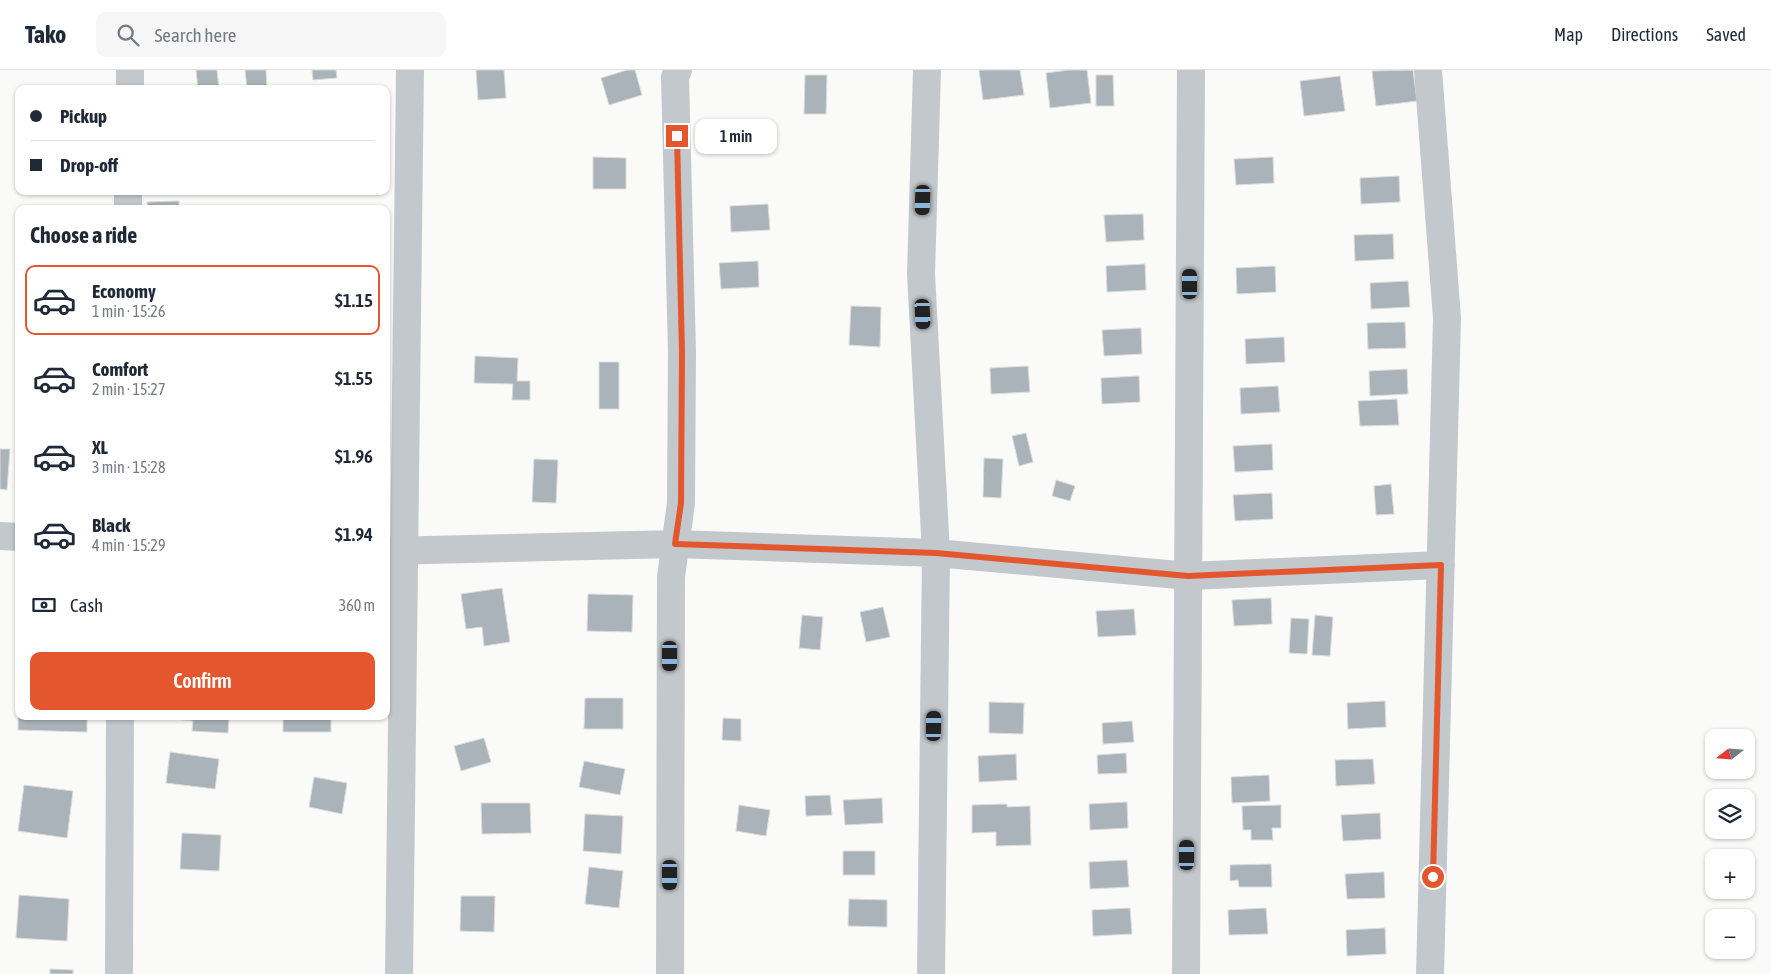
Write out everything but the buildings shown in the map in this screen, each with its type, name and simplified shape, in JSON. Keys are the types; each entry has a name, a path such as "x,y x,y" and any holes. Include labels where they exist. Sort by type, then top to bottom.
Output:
{"street":[{"path":"130,70 130,85"},
{"path":"399,974 395,551 410,70"},
{"path":"670,974 670,577 681,503 682,353 675,77 678,70"},
{"path":"927,70 921,274 936,553 931,974"},
{"path":"1186,974 1191,70"},
{"path":"1428,70 1447,318 1430,974"},
{"path":"0,536 15,537"},
{"path":"395,551 675,544 936,553 1188,576 1441,565"},
{"path":"119,974 120,720"}],"route":[{"path":"677,136 682,353 681,503 675,544 936,553 1188,576 1441,565 1433,877"}]}
